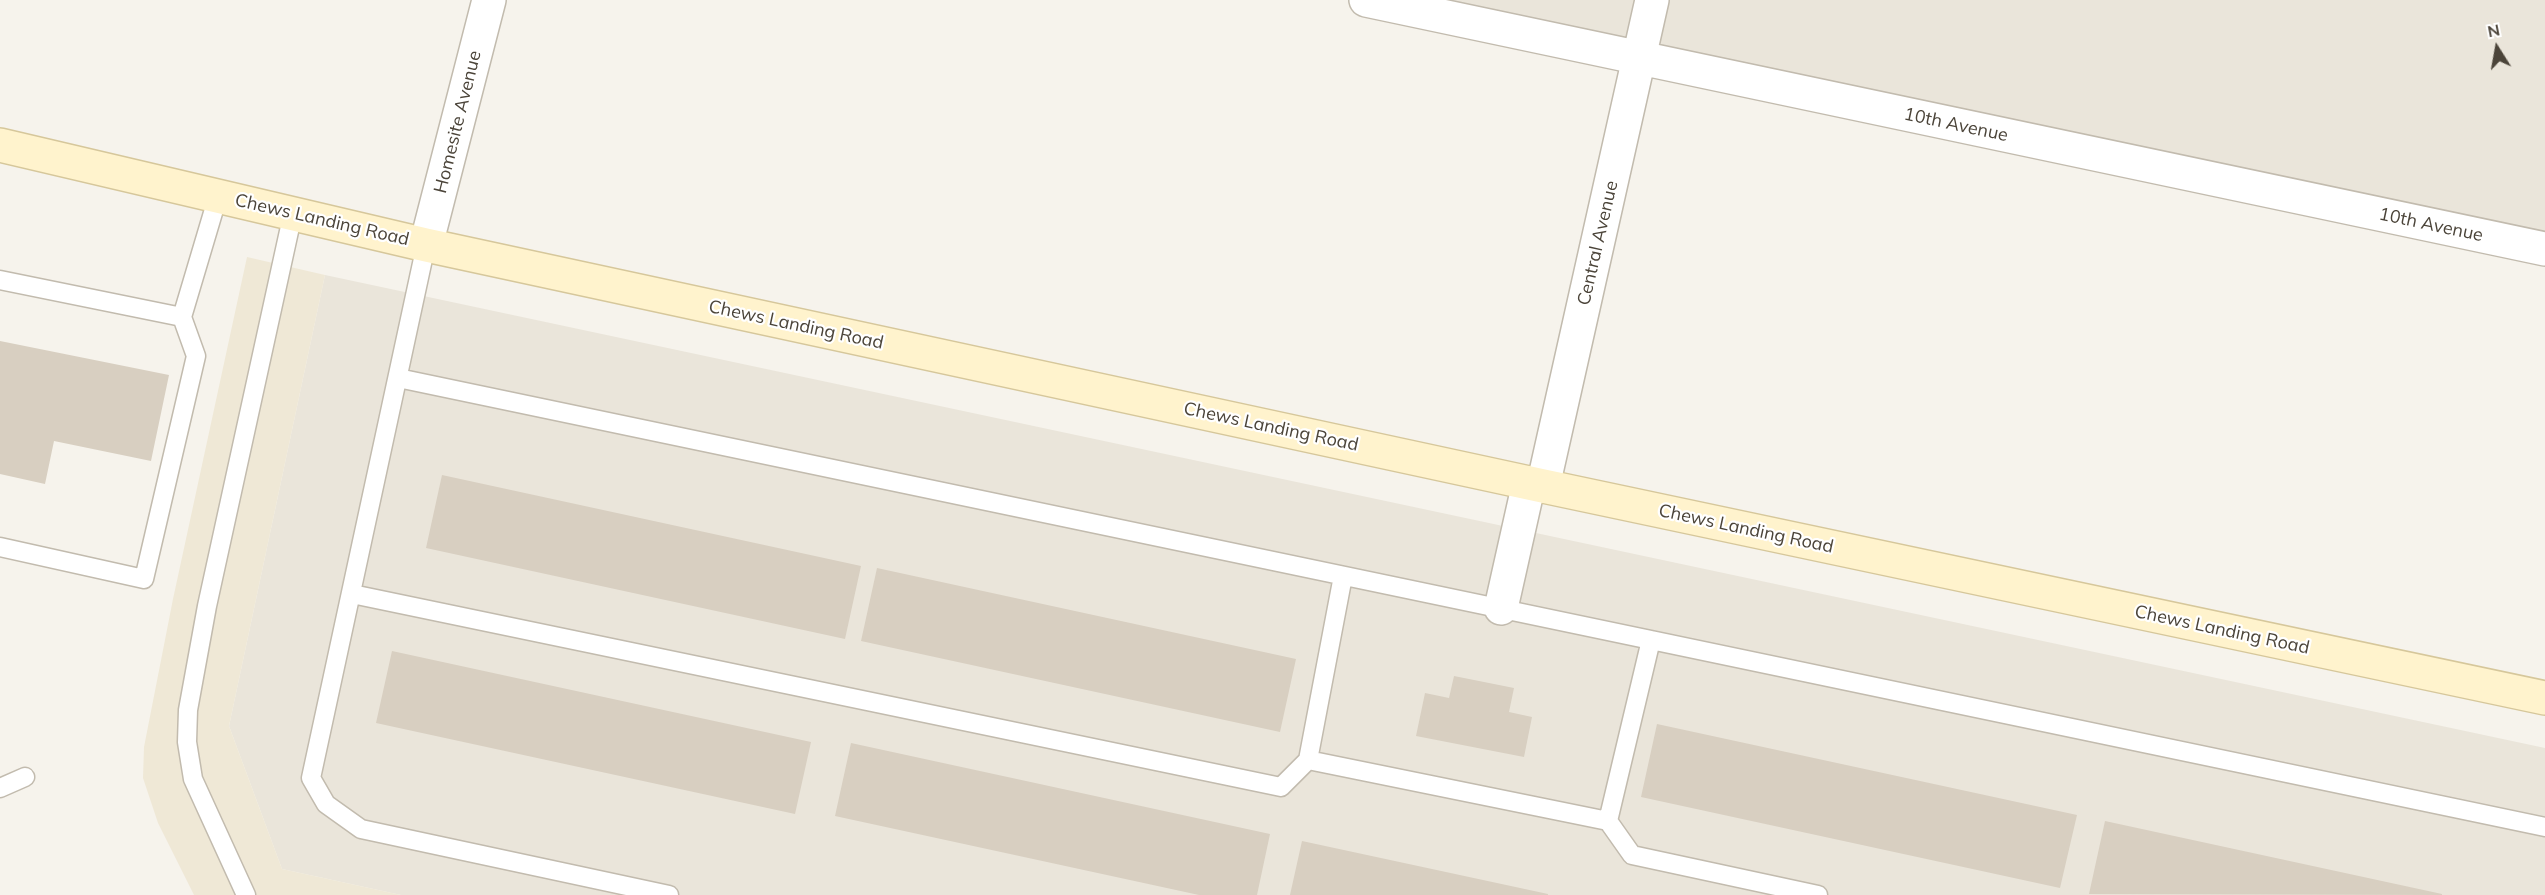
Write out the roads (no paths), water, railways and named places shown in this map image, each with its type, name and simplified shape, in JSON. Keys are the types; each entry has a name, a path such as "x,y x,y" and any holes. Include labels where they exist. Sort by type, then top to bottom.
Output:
{"street":[{"name":"Homesite Avenue","path":"426,245 489,0"},
{"name":"10th Avenue","path":"1366,0 2545,249"},
{"name":"Central Avenue","path":"1500,608 1536,485 1652,0"},
{"name":"Chews Landing Road","path":"0,144 426,245 1536,485 2545,698"}],"lane":[{"path":"0,547 144,579 196,356 182,317 218,196"},
{"path":"246,895 193,779 187,742 188,710 207,606 293,213"},
{"path":"426,245 311,778 326,804 361,829 669,895"},
{"path":"0,280 182,317"},
{"path":"398,378 2545,827"},
{"path":"352,594 1281,787 1308,760 1343,576"},
{"path":"1608,821 1651,640"},
{"path":"1308,760 1608,821 1632,855 1818,895"},
{"path":"0,788 25,777"}]}
